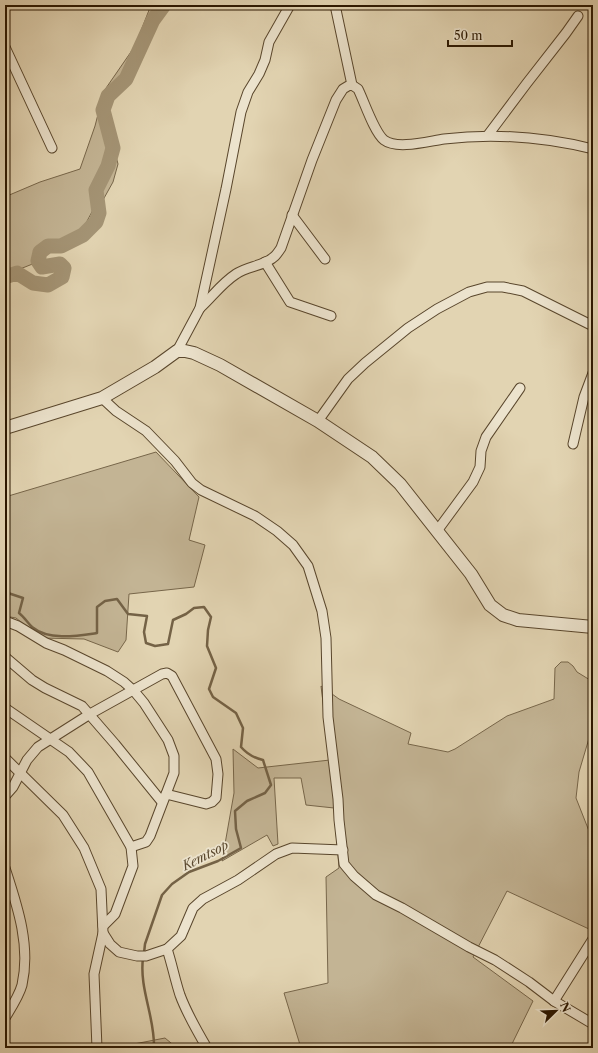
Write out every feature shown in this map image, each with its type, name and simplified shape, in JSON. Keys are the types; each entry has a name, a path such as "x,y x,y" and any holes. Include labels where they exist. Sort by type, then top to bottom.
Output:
{"street":[{"path":"5,428 102,398 156,367 177,352 200,308 241,112 248,92 259,74 265,60 269,42 290,5"},
{"path":"335,5 352,85"},
{"path":"488,136 578,16"},
{"path":"5,47 52,148"},
{"path":"200,308 236,274 246,268 265,262 275,256 280,248 312,160 336,100 343,89 348,86 352,85 358,88 378,134 385,141 394,144 416,144 444,139 488,136 523,136 576,144 593,149"},
{"path":"292,215 325,259"},
{"path":"265,262 290,302 331,316"},
{"path":"318,421 348,379 365,363 408,328 437,309 469,292 488,287 503,287 523,292 593,326"},
{"path":"177,352 185,351 194,353 220,365 318,421 372,457 400,484 471,574 490,605 503,615 518,620 593,627"},
{"path":"573,444 584,397 593,373"},
{"path":"437,531 473,482 480,466 481,452 486,437 520,388"},
{"path":"102,398 116,411 146,431 175,461 192,483 201,490 255,516 278,531 293,545 308,566 322,611 326,638 328,717 344,864 354,876 376,895 495,960 529,982 554,1001 593,1024"},
{"path":"5,621 18,626 46,643 107,671 124,682 134,691 144,704 168,740 174,756 174,773 150,836 146,842 131,847"},
{"path":"5,657 32,680 82,706 90,714 130,761 164,798 206,804 212,802 216,798 218,774 216,759 172,676 167,673 162,674 134,691 90,714 38,747 27,760 19,772 13,787 5,796"},
{"path":"5,708 51,738 69,752 88,772 131,847 133,866 115,914 103,930"},
{"path":"5,758 63,815 84,848 101,889 103,930 94,974 97,1048"},
{"path":"103,930 110,944 119,952 137,956 146,956 166,949 181,936 193,908 203,899 238,880 276,854 292,848 343,850"},
{"path":"5,868 24,936 26,961 22,986 5,1018"},
{"path":"554,1001 593,939"},
{"path":"166,949 172,963 180,994 188,1016 207,1048"}],"shaded area":[{"path":"151,5 162,5 149,24 134,54 121,86 105,113 118,164 113,182 103,200 94,208 86,223 75,234 62,241 45,243 36,249 35,263 5,275 5,195 7,196 40,182 80,169 95,126 104,91 135,46"},
{"path":"156,452 199,497 189,540 205,545 194,587 129,594 126,640 118,652 84,639 41,638 16,618 5,616 5,497"},
{"path":"561,662 568,662 577,672 590,680 593,680 593,731 590,735 579,772 576,798 589,831 593,835 593,925 589,929 507,891 473,957 533,1001 510,1048 301,1048 284,993 328,983 326,877 339,868 334,808 306,805 301,778 274,778 278,844 273,846 267,835 222,861 234,793 233,749 258,768 330,760 321,686 339,699 411,733 408,744 448,752 507,716 554,699 555,668"},
{"path":"165,1038 177,1048 134,1048 134,1044"}],"waterway":[{"path":"5,277 17,273 33,283 48,285 62,277 64,268 60,264 42,267 38,261 40,252 48,246 61,246 83,235 96,222 99,213 96,190 108,166 113,148 103,110 108,96 126,79 153,20 164,5"},
{"name":"Kemtsop","path":"5,592 23,598 19,613 32,627 55,636 72,636 97,633 97,607 105,601 117,599 128,614 147,616 144,632 146,643 155,646 168,644 173,620 186,614 194,608 204,607 211,617 207,646 216,668 209,689 213,697 236,713 243,728 241,747 251,755 263,760 271,785 265,793 247,801 235,811 236,829 241,848 218,861 189,872 172,884 162,895 145,944 144,953"},
{"name":"Kemtsop","path":"143,958 143,981 154,1037 154,1048"}]}
